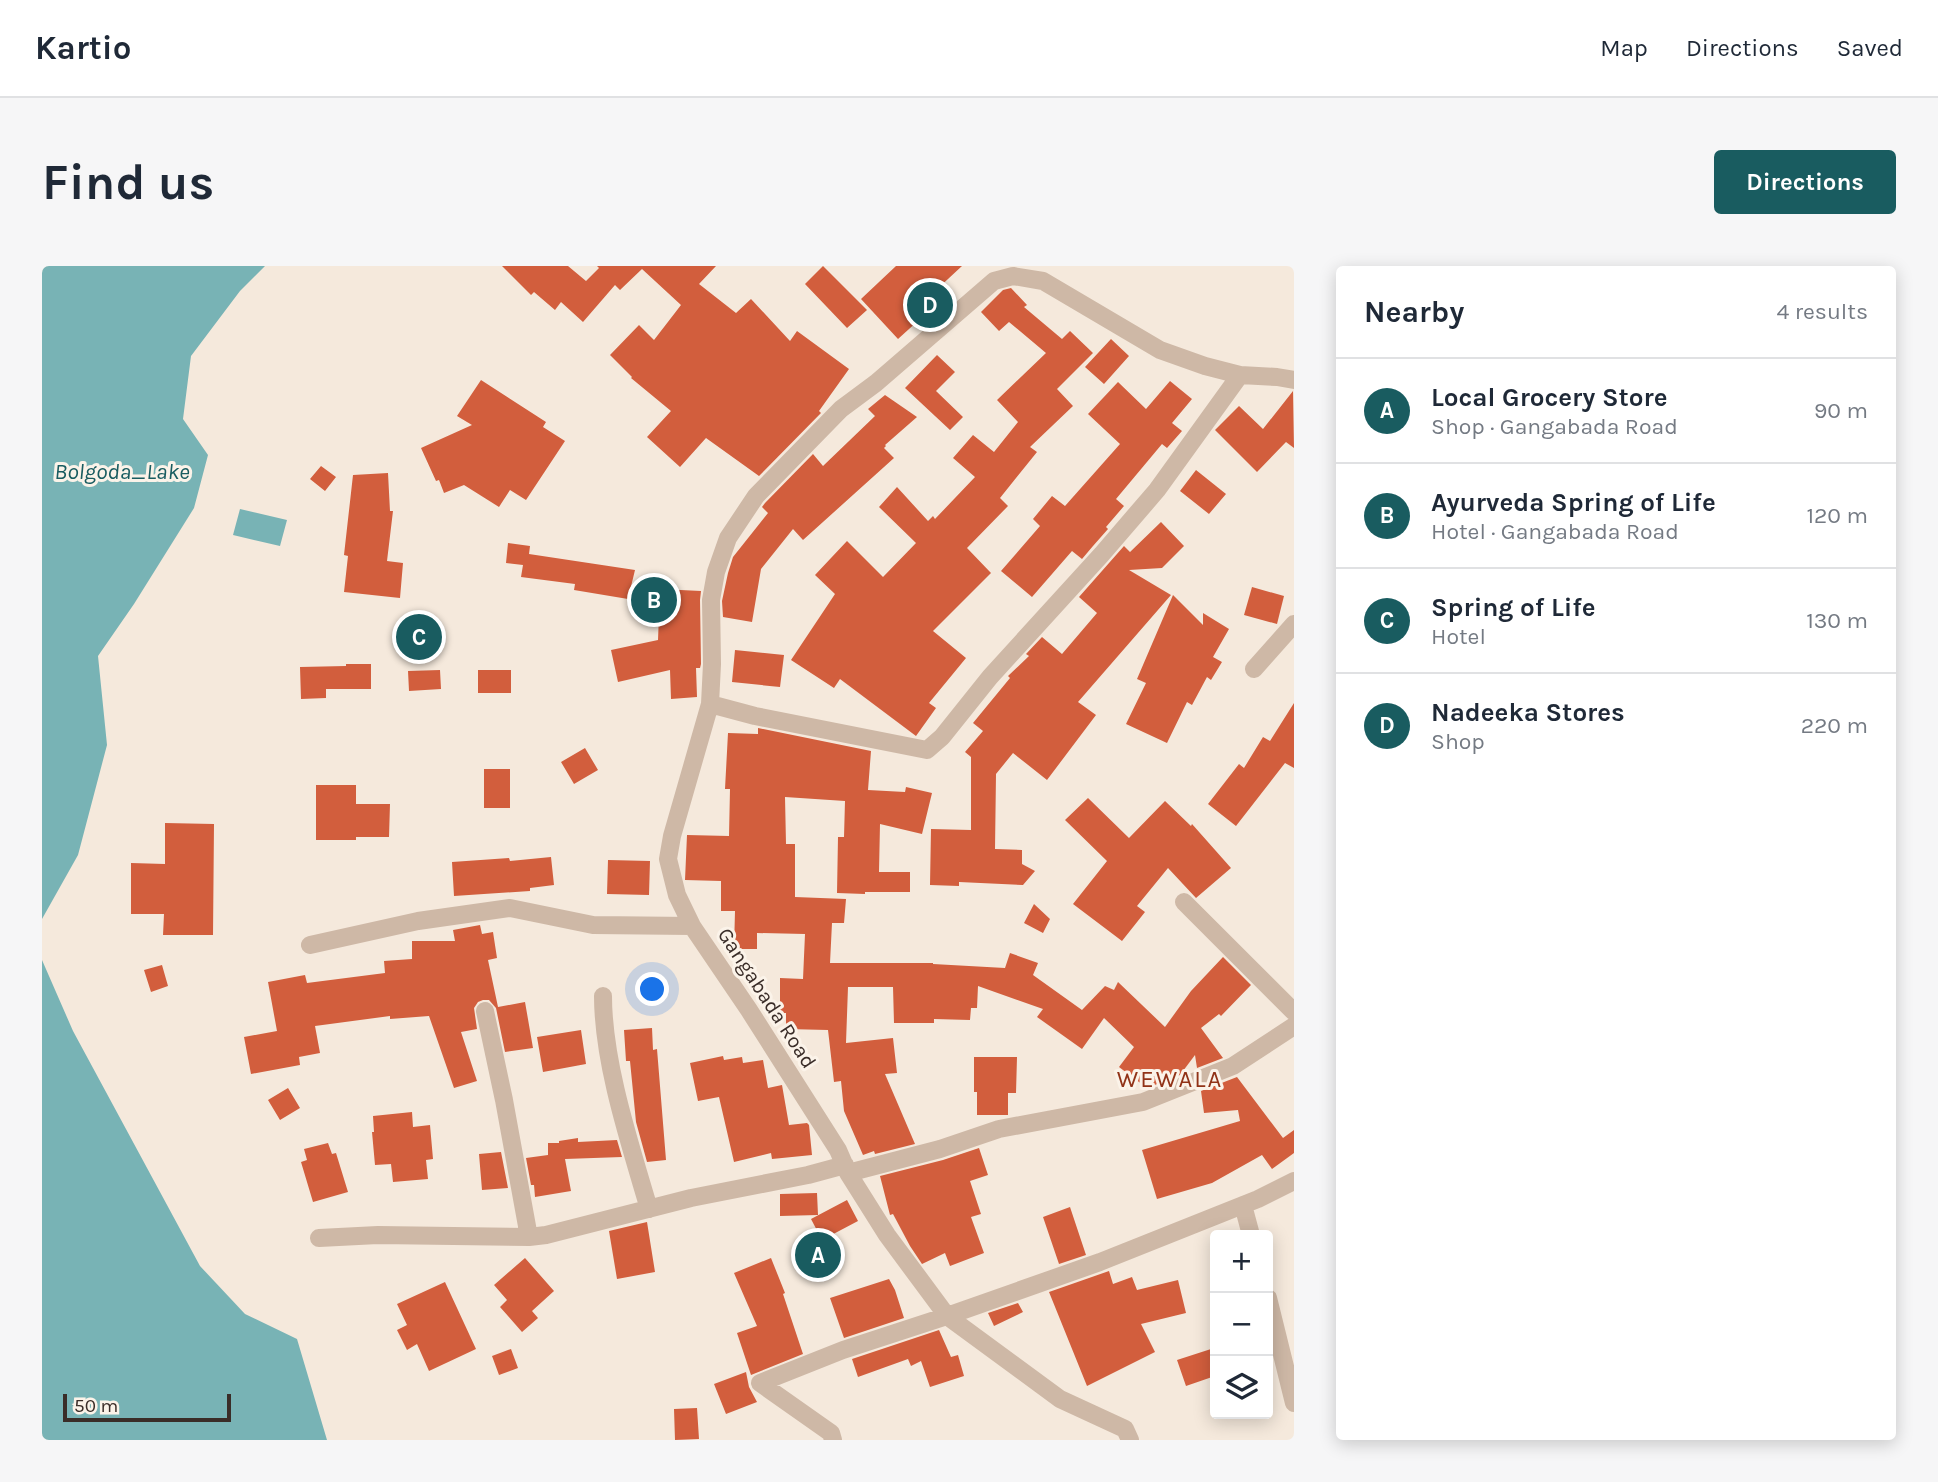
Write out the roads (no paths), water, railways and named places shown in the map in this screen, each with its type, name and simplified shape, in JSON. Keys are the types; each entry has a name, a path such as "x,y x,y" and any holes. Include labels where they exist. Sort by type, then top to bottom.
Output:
{"street":[{"name":"Gangabada Road","path":"1130,1440 1125,1429 1060,1399 947,1316 887,1235 809,1103 692,926 677,895 668,859 672,836 710,704 711,600 716,572 728,538 756,496 841,409 876,383 994,281 1013,276 1043,281 1160,349 1205,366 1240,375 1294,380"},
{"path":"710,704 755,716 927,751 1157,490 1240,375"},
{"path":"1254,669 1294,624"},
{"path":"1184,902 1294,1012"},
{"path":"310,945 418,921 510,908 593,925 692,926"},
{"path":"603,996 603,1021 614,1079 649,1209"},
{"path":"485,1011 529,1237"},
{"path":"319,1238 546,1235 691,1198 940,1149 999,1129 1143,1102 1233,1066 1294,1026"},
{"path":"833,1440 831,1433 760,1383 843,1350 1100,1262 1243,1205 1294,1181"},
{"path":"1243,1205 1250,1230"},
{"path":"1273,1318 1294,1403"}],"water":[{"name":"Bolgoda_Lake","path":"42,266 265,266 240,291 191,356 183,419 208,455 194,508 98,656 107,745 78,855 42,919"},
{"path":"240,509 287,520 280,546 233,535"},
{"path":"42,960 73,1031 200,1266 245,1314 297,1339 327,1440 42,1440"}],"place":[{"name":"Nadeeka Stores","path":"930,305"},
{"name":"Ayurveda Spring of Life","path":"654,600"},
{"name":"Spring of Life","path":"419,637"},
{"name":"Local Grocery Store","path":"818,1255"}],"district":[{"name":"WEWALA","path":"1170,1079"}]}
